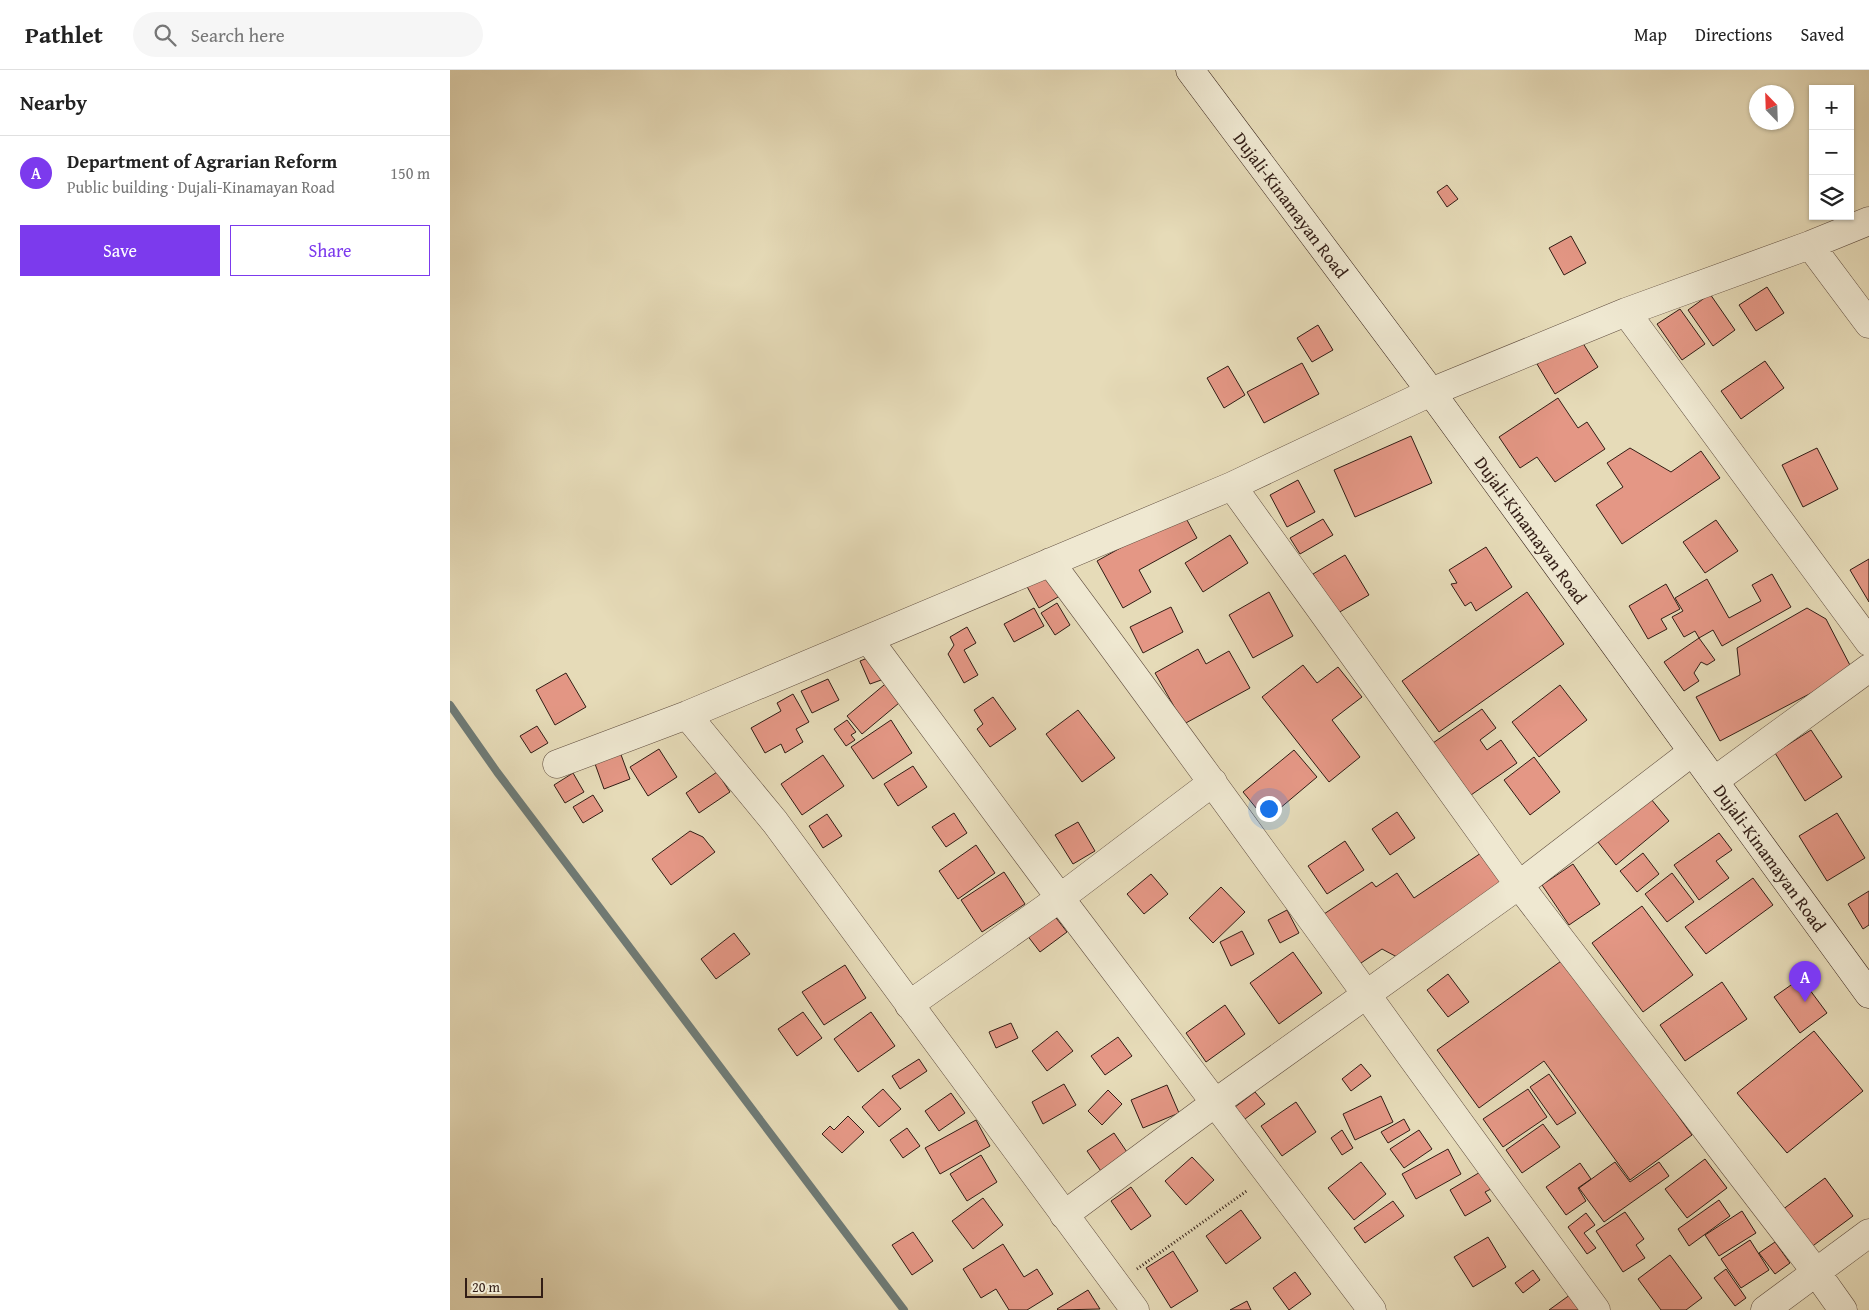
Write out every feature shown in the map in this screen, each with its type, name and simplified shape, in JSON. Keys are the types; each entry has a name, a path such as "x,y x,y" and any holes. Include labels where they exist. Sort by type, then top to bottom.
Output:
{"street":[{"name":"Dujali-Kinamayan Road","path":"1190,70 1431,392 1869,994"},
{"path":"557,764 687,715 1232,486 1431,392 1626,312 1810,245 1869,221"},
{"path":"1810,245 1869,324"},
{"path":"1626,312 1869,642"},
{"path":"1232,486 1518,885 1816,1272 1843,1310"},
{"path":"1050,562 1213,782 1366,996 1596,1310"},
{"path":"869,640 1060,898 1271,1174 1372,1310"},
{"path":"1714,780 1869,668"},
{"path":"687,715 775,822 1136,1310"},
{"path":"1064,1215 1215,1103 1518,885 1692,752"},
{"path":"909,1005 1060,898 1213,782"},
{"path":"1765,1310 1869,1233"}],"path":[{"path":"1116,1283 1271,1174"}],"building":[{"path":"1447,185 1458,199 1447,207 1437,192"},
{"path":"1571,236 1586,263 1564,275 1549,248"},
{"path":"1767,287 1784,313 1756,331 1739,305"},
{"path":"1710,294 1735,330 1713,346 1688,310"},
{"path":"1680,309 1705,344 1682,360 1657,324"},
{"path":"1318,325 1333,350 1312,362 1297,338"},
{"path":"1579,337 1598,367 1555,394 1537,364"},
{"path":"1765,361 1784,388 1741,419 1721,391"},
{"path":"1302,363 1319,394 1264,423 1247,392"},
{"path":"1228,366 1245,395 1224,408 1207,378"},
{"path":"1558,398 1578,428 1587,422 1605,449 1555,482 1537,457 1520,468 1499,437"},
{"path":"1411,436 1432,483 1355,517 1334,470"},
{"path":"1630,448 1671,472 1701,451 1720,478 1622,544 1596,505 1623,487 1607,463"},
{"path":"1817,448 1838,489 1803,507 1782,465"},
{"path":"1298,480 1315,512 1287,527 1270,495"},
{"path":"1183,513 1197,538 1139,570 1151,592 1123,608 1097,561"},
{"path":"1323,519 1333,535 1300,554 1290,538"},
{"path":"1716,520 1738,551 1705,573 1683,542"},
{"path":"1230,535 1248,563 1203,592 1185,563"},
{"path":"1486,547 1512,587 1476,611 1471,602 1465,606 1451,584 1457,583 1449,570"},
{"path":"1345,555 1369,595 1338,613 1313,574"},
{"path":"1869,559 1869,602 1850,570"},
{"path":"1051,568 1065,593 1039,608 1025,583"},
{"path":"1772,574 1791,607 1722,646 1713,630 1699,638 1695,631 1684,637 1672,617 1683,611 1675,598 1707,579 1729,618 1761,601 1752,585"},
{"path":"1666,584 1680,609 1661,619 1667,629 1648,639 1629,606"},
{"path":"1269,592 1293,636 1253,658 1229,615"},
{"path":"1527,592 1564,644 1439,732 1402,681"},
{"path":"1057,603 1070,625 1055,635 1041,613"},
{"path":"1171,607 1183,632 1143,653 1130,627"},
{"path":"1034,608 1044,626 1014,642 1004,624"},
{"path":"1807,608 1826,619 1853,671 1720,741 1696,697 1740,675 1737,648"},
{"path":"967,627 976,643 964,650 978,675 964,683 948,654 954,645 950,637"},
{"path":"1699,638 1715,660 1707,665 1701,662 1694,673 1699,681 1684,691 1664,662"},
{"path":"1198,649 1206,664 1229,651 1250,688 1184,724 1155,673"},
{"path":"875,655 884,679 870,684 860,661"},
{"path":"1303,665 1317,683 1338,667 1362,697 1332,720 1360,757 1329,782 1262,697"},
{"path":"566,673 586,707 555,725 536,690"},
{"path":"828,679 839,700 812,713 801,691"},
{"path":"890,680 905,698 862,734 847,716"},
{"path":"1560,685 1587,720 1539,757 1512,722"},
{"path":"793,694 809,722 796,729 803,742 785,753 781,744 765,753 751,728 781,711 777,703"},
{"path":"993,697 1016,729 990,747 977,729 983,724 974,710"},
{"path":"1482,709 1496,728 1480,740 1487,750 1501,740 1517,763 1471,795 1433,743"},
{"path":"1078,710 1115,758 1082,782 1046,734"},
{"path":"847,720 856,732 851,735 855,740 846,746 834,729"},
{"path":"891,720 912,753 873,779 851,747"},
{"path":"537,726 548,743 531,753 520,736"},
{"path":"1811,730 1842,777 1805,801 1775,753"},
{"path":"659,749 677,777 648,796 630,767"},
{"path":"1294,750 1317,777 1266,820 1243,792"},
{"path":"620,752 630,779 604,789 594,761"},
{"path":"823,755 844,786 802,815 781,784"},
{"path":"1534,757 1560,792 1530,815 1504,780"},
{"path":"913,766 927,787 898,806 884,784"},
{"path":"717,772 730,792 699,813 686,793"},
{"path":"573,773 584,792 565,803 554,785"},
{"path":"593,795 603,811 583,823 573,807"},
{"path":"1651,799 1669,821 1616,865 1598,842"},
{"path":"1397,812 1415,838 1390,855 1372,829"},
{"path":"954,813 967,833 946,847 932,827"},
{"path":"1837,813 1865,858 1827,881 1799,836"},
{"path":"827,814 842,836 823,848 809,826"},
{"path":"1078,822 1095,851 1073,864 1055,835"},
{"path":"690,831 703,837 715,852 671,885 652,859"},
{"path":"1719,833 1732,850 1716,861 1729,878 1699,900 1674,865"},
{"path":"1345,841 1364,870 1327,894 1308,866"},
{"path":"976,845 995,873 958,899 939,871"},
{"path":"1484,851 1506,884 1397,957 1382,949 1352,969 1318,918 1372,882 1376,887 1397,873 1414,898"},
{"path":"1643,853 1659,874 1637,892 1620,871"},
{"path":"1573,864 1600,904 1569,925 1542,885"},
{"path":"1004,872 1025,904 982,932 961,900"},
{"path":"1672,873 1694,902 1667,922 1645,894"},
{"path":"1151,874 1168,894 1144,914 1127,894"},
{"path":"1753,878 1773,905 1706,954 1685,927"},
{"path":"1221,887 1245,912 1213,943 1189,918"},
{"path":"1869,891 1869,925 1863,929 1848,904"},
{"path":"1642,906 1693,975 1643,1012 1592,943"},
{"path":"1050,910 1067,932 1040,952 1023,930"},
{"path":"1287,910 1299,933 1280,943 1268,920"},
{"path":"1242,931 1254,954 1231,966 1220,942"},
{"path":"734,933 750,954 716,979 701,959"},
{"path":"1293,952 1322,993 1279,1024 1250,983"},
{"path":"1564,959 1692,1135 1630,1180 1544,1061 1479,1108 1437,1050"},
{"path":"845,965 866,998 824,1025 802,992"},
{"path":"1448,974 1469,1002 1448,1017 1427,990"},
{"path":"1801,978 1827,1013 1800,1033 1774,997"},
{"path":"1722,982 1747,1019 1685,1061 1660,1025"},
{"path":"1225,1005 1245,1034 1206,1062 1186,1033"},
{"path":"803,1012 822,1038 797,1056 778,1029"},
{"path":"871,1012 895,1046 858,1072 834,1039"},
{"path":"1011,1023 1018,1038 996,1048 989,1032"},
{"path":"1057,1031 1073,1051 1047,1071 1032,1051"},
{"path":"1814,1031 1863,1091 1787,1153 1737,1093"},
{"path":"1118,1037 1132,1056 1105,1075 1091,1056"},
{"path":"919,1059 927,1071 900,1089 892,1076"},
{"path":"1361,1064 1371,1076 1351,1091 1342,1079"},
{"path":"1549,1074 1576,1113 1557,1125 1530,1087"},
{"path":"1064,1084 1076,1105 1043,1124 1032,1102"},
{"path":"1167,1085 1179,1113 1143,1128 1131,1100"},
{"path":"883,1089 901,1109 879,1127 862,1107"},
{"path":"1528,1089 1547,1117 1503,1147 1483,1119"},
{"path":"1108,1090 1122,1104 1102,1125 1088,1111"},
{"path":"1255,1092 1265,1104 1245,1119 1235,1107"},
{"path":"951,1093 965,1113 939,1131 925,1111"},
{"path":"1381,1096 1393,1122 1355,1140 1343,1114"},
{"path":"1296,1102 1316,1132 1282,1156 1261,1126"},
{"path":"848,1116 864,1132 842,1153 822,1134 830,1126 834,1130"},
{"path":"1404,1119 1410,1130 1388,1143 1381,1132"},
{"path":"976,1120 990,1146 940,1174 925,1148"},
{"path":"1543,1124 1560,1147 1522,1173 1506,1150"},
{"path":"907,1128 920,1146 903,1158 890,1140"},
{"path":"1342,1130 1353,1148 1342,1155 1331,1138"},
{"path":"1419,1130 1432,1149 1404,1168 1390,1149"},
{"path":"1114,1133 1131,1158 1105,1177 1087,1151"},
{"path":"1448,1149 1461,1174 1416,1199 1402,1174"},
{"path":"981,1155 997,1182 967,1201 950,1174"},
{"path":"1192,1157 1214,1180 1186,1205 1165,1181"},
{"path":"1705,1159 1727,1188 1687,1218 1665,1189"},
{"path":"1361,1162 1386,1194 1354,1220 1328,1188"},
{"path":"1615,1162 1630,1182 1659,1162 1669,1176 1604,1222 1579,1188"},
{"path":"1580,1163 1591,1179 1578,1188 1586,1201 1566,1215 1546,1187"},
{"path":"1482,1171 1493,1188 1485,1192 1491,1201 1465,1216 1450,1190"},
{"path":"1825,1178 1853,1216 1810,1248 1782,1210"},
{"path":"1131,1187 1151,1216 1131,1230 1111,1201"},
{"path":"983,1198 1003,1225 973,1249 952,1221"},
{"path":"1719,1200 1730,1216 1689,1246 1678,1229"},
{"path":"1393,1201 1404,1216 1365,1243 1354,1228"},
{"path":"1241,1210 1261,1238 1226,1264 1206,1236"},
{"path":"1742,1211 1756,1233 1719,1256 1705,1235"},
{"path":"1625,1212 1644,1239 1636,1245 1645,1258 1623,1272 1596,1231"},
{"path":"1586,1213 1595,1225 1584,1233 1596,1248 1587,1254 1568,1227"},
{"path":"913,1232 933,1261 912,1275 892,1245"},
{"path":"1488,1237 1506,1267 1473,1287 1454,1257"},
{"path":"1750,1240 1769,1270 1741,1288 1721,1259"},
{"path":"1775,1242 1790,1263 1775,1274 1759,1253"},
{"path":"1003,1244 1024,1277 1037,1269 1053,1294 1027,1310 1009,1310 996,1289 981,1298 963,1269"},
{"path":"1173,1251 1198,1291 1171,1308 1146,1268"},
{"path":"1670,1255 1702,1298 1686,1310 1661,1310 1638,1279"},
{"path":"1726,1269 1746,1298 1735,1306 1714,1278"},
{"path":"1533,1270 1540,1280 1523,1293 1515,1283"},
{"path":"1295,1272 1311,1294 1289,1310 1273,1288"},
{"path":"1088,1290 1100,1309 1057,1309"},
{"path":"1574,1292 1588,1310 1549,1310"},
{"path":"1247,1301 1251,1310 1230,1310"}],"waterway":[{"path":"450,705 497,772 904,1310"}],"place":[{"name":"Department of Agrarian Reform","path":"1805,1002"}]}
